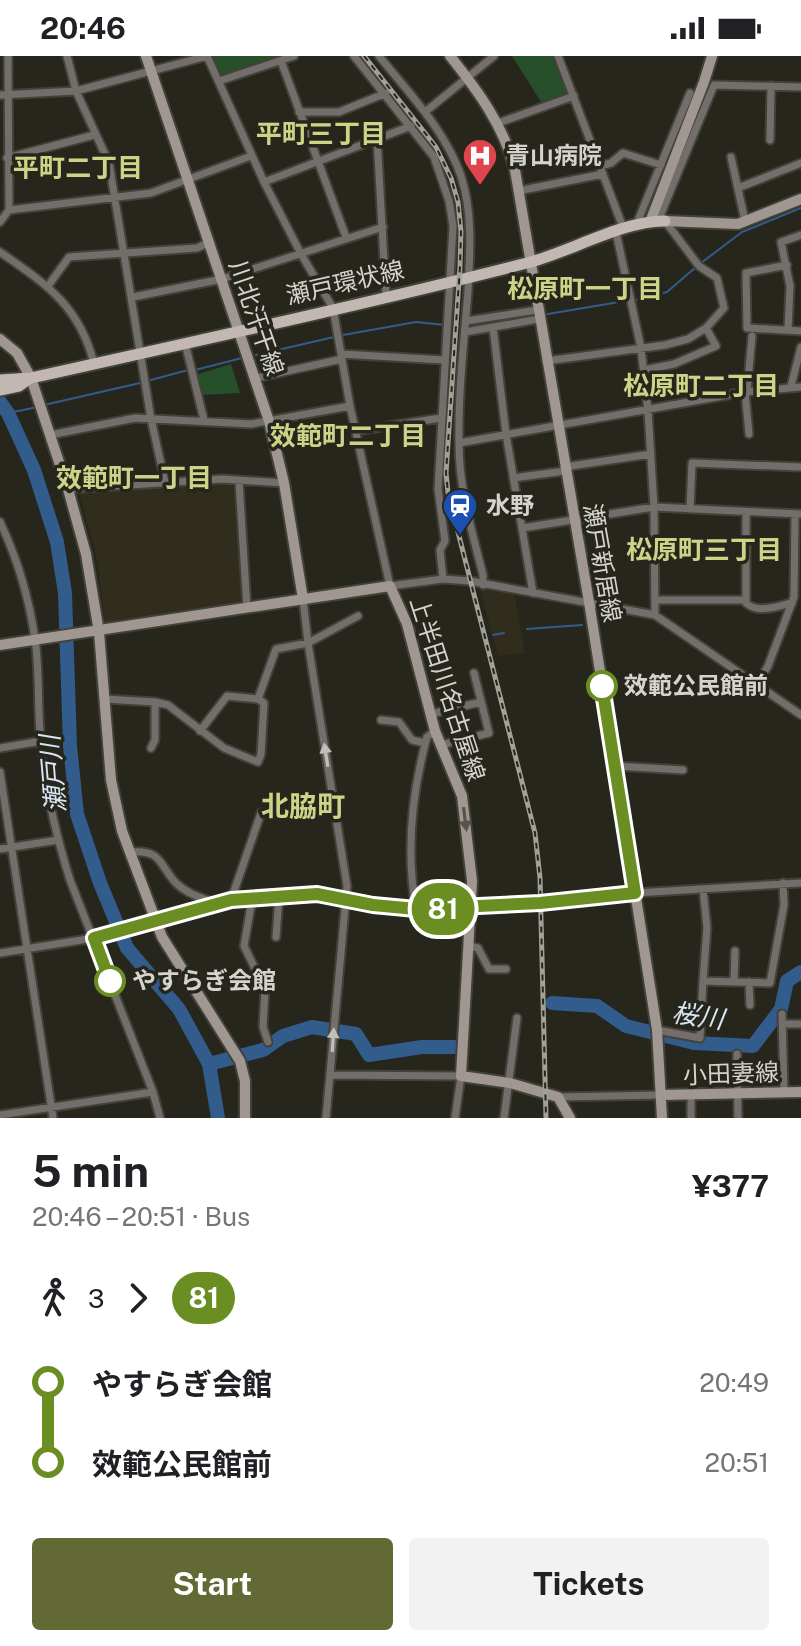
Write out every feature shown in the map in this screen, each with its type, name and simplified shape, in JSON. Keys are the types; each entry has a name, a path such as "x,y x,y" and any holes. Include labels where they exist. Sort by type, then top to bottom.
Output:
{"main road":[{"name":"瀬戸環状線","path":"0,380 31,378 529,263 653,222"},
{"name":"瀬戸環状線","path":"0,390 19,386 31,378"}],"street":[{"path":"0,222 9,210 4,95 8,56"},
{"path":"67,56 76,91 109,163 151,419 165,482"},
{"name":"川北汗干線","path":"146,56 269,421 284,483 303,599"},
{"path":"4,95 76,91 207,56 251,156 301,254 333,308 350,406 390,586 443,579 655,615 801,715"},
{"path":"219,81 294,56"},
{"path":"354,56 434,157 449,201 453,226 438,489 445,541 440,550 443,579"},
{"path":"379,56 442,136 461,177 470,228 459,443 461,488 483,585"},
{"name":"瀬戸新居線","path":"450,56 498,123 512,161 518,191 589,602 657,1030 662,1118"},
{"path":"425,112 494,56"},
{"path":"558,56 601,170 620,231 641,348 654,507 655,615"},
{"path":"653,222 712,56"},
{"path":"281,61 346,237"},
{"path":"653,222 713,86 801,87"},
{"path":"770,140 771,86"},
{"path":"299,112 339,112 386,93"},
{"path":"690,93 639,218 653,222 738,224 801,199"},
{"path":"498,123 574,96"},
{"path":"264,182 411,126"},
{"path":"7,158 94,135"},
{"path":"377,138 386,296"},
{"path":"518,191 601,170 623,153 661,165"},
{"path":"9,210 151,193 251,156"},
{"path":"731,157 745,221"},
{"path":"738,188 801,163"},
{"path":"546,361 688,339 706,328 724,308 717,278 697,264 653,222"},
{"path":"133,297 222,279 383,227"},
{"path":"788,330 790,286 781,242 801,235"},
{"path":"48,286 69,257 197,248 210,242"},
{"path":"0,252 48,286 71,309 91,350 94,364"},
{"path":"787,265 746,273 747,328 801,331"},
{"path":"466,327 538,315"},
{"path":"466,327 493,327 538,315"},
{"path":"493,327 506,434 533,593"},
{"path":"644,370 674,364 716,346 706,328"},
{"path":"749,434 746,392 752,336"},
{"path":"0,339 17,353 31,378 86,554 99,632 111,780 130,852 162,937 240,1061 245,1081 245,1118"},
{"path":"185,343 204,420"},
{"path":"791,386 801,347"},
{"path":"256,378 341,356 444,360"},
{"path":"459,443 746,392 801,387"},
{"path":"50,435 135,418 251,424 350,406"},
{"path":"356,431 441,418"},
{"path":"513,478 651,454"},
{"path":"690,509 692,463 801,467"},
{"path":"68,489 222,479 284,483"},
{"path":"239,481 247,608"},
{"path":"522,528 654,507 798,514 792,603 768,666 756,686"},
{"path":"746,512 746,603 752,608 792,603"},
{"path":"0,522 24,582 35,640 41,741 48,797 58,840 70,880 97,937 160,1118"},
{"name":"上半田川名古屋線","path":"0,645 390,586 407,624 435,731 462,796 472,881 461,1076"},
{"path":"303,599 347,886 326,1118"},
{"path":"656,600 746,600"},
{"path":"258,699 276,649 308,643 358,616"},
{"path":"441,745 489,733 474,673"},
{"path":"104,699 168,705 200,731 224,748 258,762 264,703 258,699 227,696 200,731"},
{"path":"151,748 155,740 155,702"},
{"path":"431,714 481,702"},
{"path":"381,720 399,722 412,740 425,743"},
{"path":"416,909 412,809 425,743 435,731"},
{"path":"0,748 41,741"},
{"path":"615,766 683,770"},
{"path":"0,772 53,1118"},
{"path":"231,900 261,813"},
{"path":"0,849 58,840"},
{"path":"130,852 161,859 174,881 186,891 217,904"},
{"path":"703,981 770,983 784,905 783,883"},
{"path":"0,953 97,937 231,900 317,894 373,905 416,909 471,908 635,893 801,883"},
{"path":"657,1030 700,1038 707,928 703,889"},
{"path":"276,937 279,897"},
{"path":"252,900 244,946 265,989 263,1027 268,1042"},
{"path":"469,946 478,948 489,969 506,969"},
{"path":"734,982 735,951"},
{"path":"749,982 750,1005"},
{"path":"782,1014 784,1092"},
{"path":"504,1118 517,1018"},
{"path":"784,1024 801,1024"},
{"path":"737,1054 738,1118"},
{"path":"330,1075 461,1076 510,1083 558,1097 661,1095"},
{"path":"455,1118 461,1076"},
{"path":"0,1115 153,1092"},
{"name":"小田妻線","path":"661,1095 801,1092"},
{"path":"691,1095 691,1118"},
{"path":"558,1097 570,1118"}],"shaded area":[{"path":"221,482 235,487 241,603 105,624 97,559 79,492"},
{"path":"480,589 515,597 525,653 498,656"}],"green space":[{"path":"211,56 283,56 221,78"},
{"path":"512,56 555,56 570,93 543,105"},
{"path":"231,364 240,393 201,395 195,375"}],"waterway":[{"path":"701,263 742,232 801,208"},
{"path":"636,300 667,292 696,267"},
{"path":"548,314 625,301"},
{"path":"467,326 529,316"},
{"path":"343,335 416,322 445,325"},
{"path":"256,355 334,337"},
{"path":"195,370 242,358"},
{"path":"151,380 188,370"},
{"path":"44,405 140,383"},
{"name":"瀬戸川","path":"0,402 34,470 57,542 65,593 70,746 77,814 100,883 127,948 179,1009 209,1064 218,1118"},
{"path":"8,413 38,407"},
{"path":"527,629 582,625"},
{"path":"493,635 504,633"},
{"name":"桜川","path":"552,1003 597,1006 626,1026 694,1043 753,1046 781,1009 787,981 801,972"},
{"name":"桜川","path":"209,1064 263,1050 283,1036 312,1027 356,1034 369,1055 422,1047 459,1047"}],"railway":[{"path":"364,56 436,147 451,178 458,202 460,266 446,473 448,493 535,833 540,878 546,1118"}],"bus line":[{"name":"81","path":"110,981 94,938 231,900 317,894 373,905 416,909 540,903 635,893 602,686"}],"place":[{"name":"青山病院","path":"480,187"},
{"name":"水野","path":"460,537"},
{"name":"效範公民館前","path":"602,686"},
{"name":"やすらぎ会館","path":"110,981"}],"district":[{"name":"平町三丁目","path":"321,134"},
{"name":"平町二丁目","path":"78,168"},
{"name":"松原町一丁目","path":"585,289"},
{"name":"松原町二丁目","path":"701,386"},
{"name":"效範町二丁目","path":"348,436"},
{"name":"效範町一丁目","path":"134,478"},
{"name":"松原町三丁目","path":"704,550"},
{"name":"北脇町","path":"303,806"}]}
